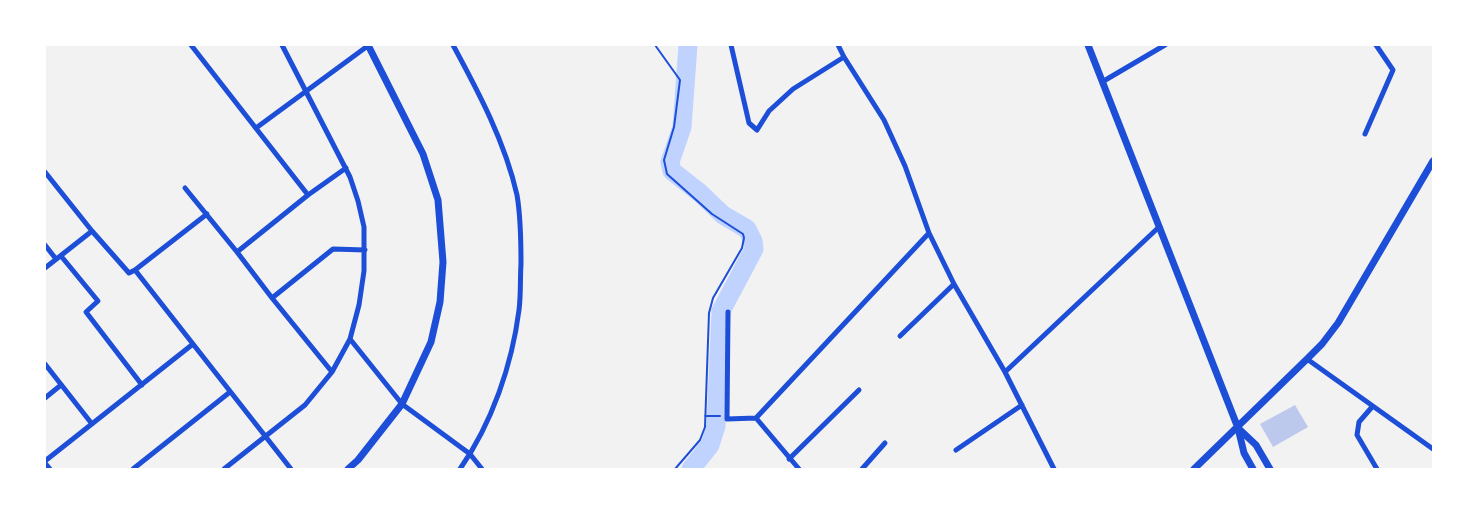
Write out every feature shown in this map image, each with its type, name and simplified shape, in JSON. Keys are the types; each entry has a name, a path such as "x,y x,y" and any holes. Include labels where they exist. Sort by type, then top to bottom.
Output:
{"street":[{"path":"190,45 308,195"},
{"path":"224,469 305,405 332,372 350,339 359,305 364,271 364,227 358,201 346,168 282,45"},
{"path":"256,128 368,45 423,154 438,200 443,262 440,302 431,342 402,404 358,460 348,469"},
{"path":"453,45 486,105 504,153 517,196 521,237 520,308 511,358 492,411 470,454 460,469"},
{"path":"731,45 749,123 756,130 769,111 793,90 844,57"},
{"path":"838,45 884,120 905,166 929,232 954,284 1005,372 1054,469"},
{"path":"1088,45 1238,428 1244,454 1253,469"},
{"path":"1102,82 1165,45"},
{"path":"1365,134 1393,70 1376,45"},
{"path":"1194,469 1322,344 1338,323 1432,164"},
{"path":"238,252 308,195 346,168"},
{"path":"45,172 92,232 128,273 135,270 207,214"},
{"path":"186,188 332,372"},
{"path":"1005,372 1160,227"},
{"path":"45,268 92,232"},
{"path":"728,312 727,419 756,418 929,232"},
{"path":"45,245 98,301 86,312 142,385"},
{"path":"272,298 333,249 365,250"},
{"path":"135,270 291,469"},
{"path":"900,336 954,284"},
{"path":"350,339 402,404 470,454 482,469"},
{"path":"50,469 45,462 193,344"},
{"path":"1307,359 1433,449"},
{"path":"45,364 92,424"},
{"path":"45,398 61,385"},
{"path":"789,459 859,390"},
{"path":"133,469 230,392"},
{"path":"956,450 1022,405"},
{"path":"1372,407 1359,422 1357,435 1376,469"},
{"path":"756,418 799,469"},
{"path":"1238,428 1256,445 1270,469"},
{"path":"862,469 885,443"}],"path":[{"path":"655,45 680,80 674,127 664,160 666,174 712,214 743,234 744,238 742,248 713,298 709,313 705,426 700,440 675,469"},
{"path":"705,416 726,416"}],"building":[{"path":"1295,405 1308,427 1273,447 1260,424"}],"waterway":[{"path":"688,45 682,127 670,162 672,171 700,193 723,215 747,229 753,241 754,249 721,311 716,426 710,445 691,469"}]}
